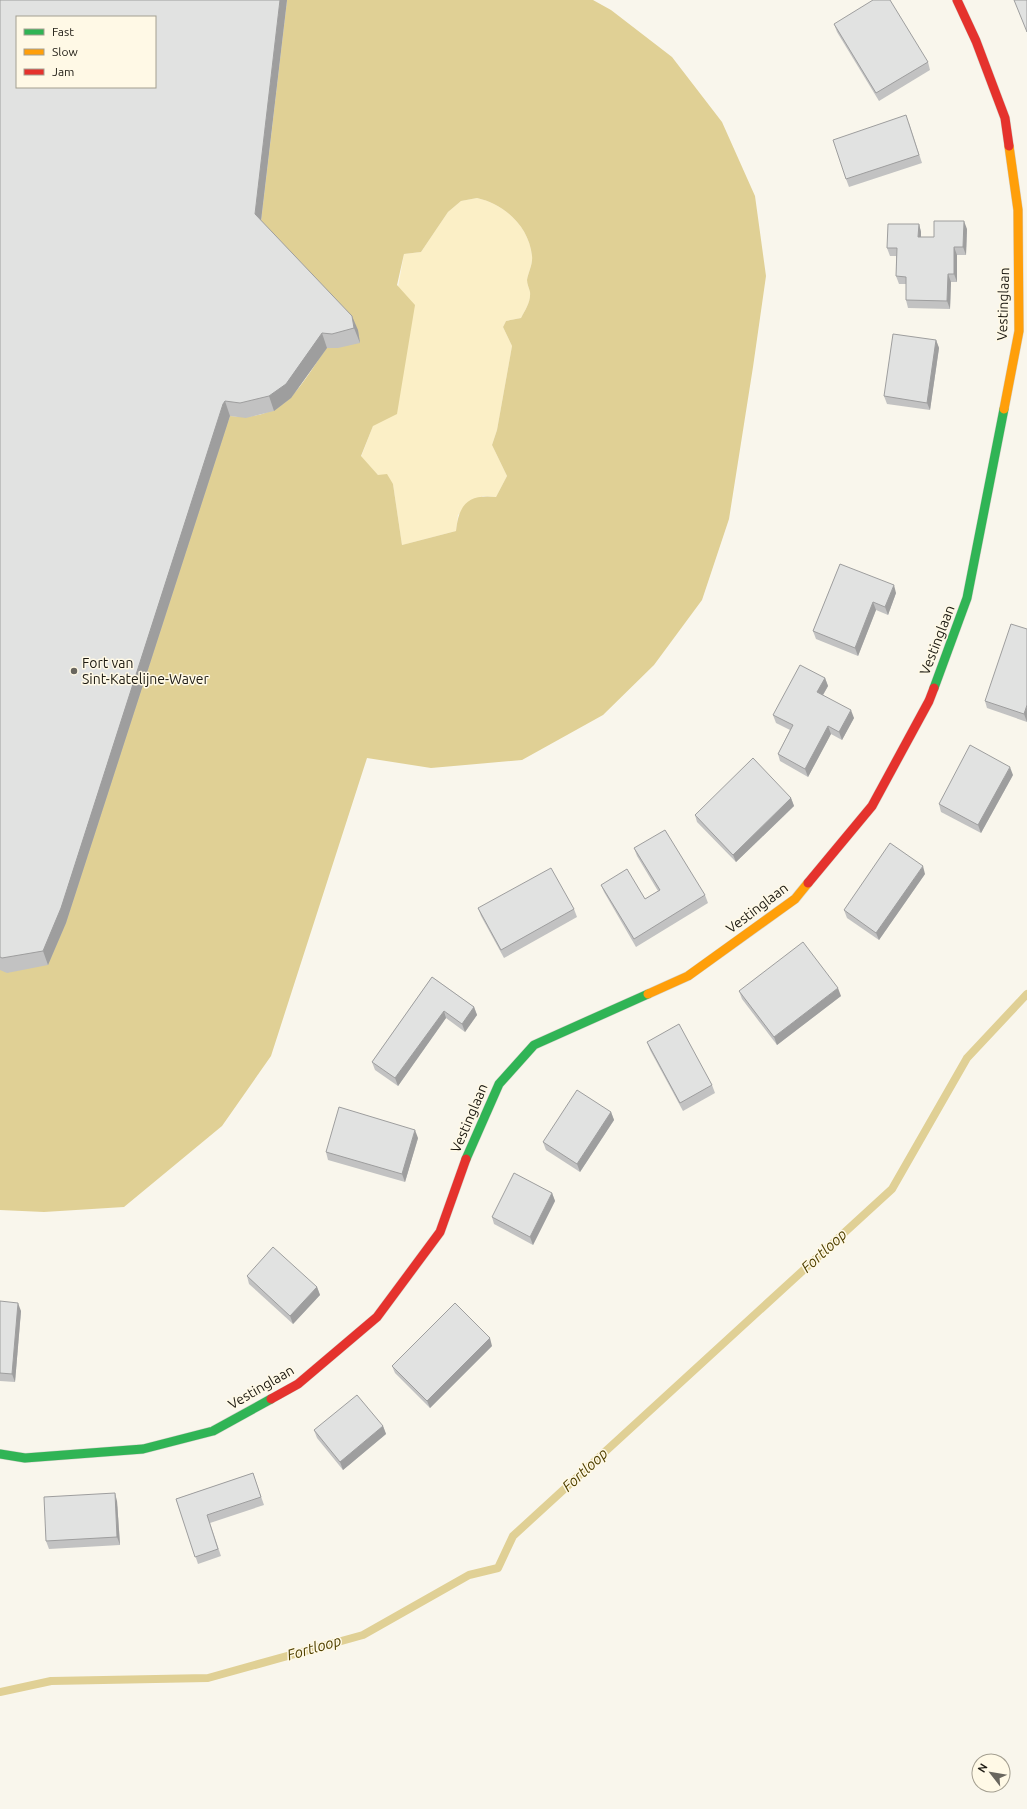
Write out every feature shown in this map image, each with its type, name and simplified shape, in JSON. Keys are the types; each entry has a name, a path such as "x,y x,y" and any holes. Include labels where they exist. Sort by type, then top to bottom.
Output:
{"street":[{"name":"Vestinglaan","path":"0,1454 25,1458 143,1448 213,1431 298,1384 377,1317 440,1232 470,1148 499,1084 534,1045 688,976 796,899 872,806 929,701 967,598 1019,331 1018,210 1005,118 976,41 957,0"}],"shaded area":[{"path":"287,0 593,0 611,10 672,57 722,122 755,196 766,276 729,519 702,600 654,665 603,715 522,760 431,768 367,758 271,1056 222,1126 124,1207 44,1212 0,1210 0,970 230,416 249,416 265,413 278,407 299,388 327,347 260,229","holes":["477,198 497,205 514,218 526,235 532,256 532,262 527,280 530,299 521,318 506,321 503,327 512,346 497,430 492,445 507,476 496,497 478,497 467,503 460,514 456,531 402,545 393,484 387,474 378,475 361,456 373,426 397,414 415,305 397,285 404,254 421,252 448,212 461,201"]},
{"path":"477,198 497,205 514,218 526,235 532,256 532,262 527,280 530,299 521,318 506,321 503,327 512,346 497,430 492,445 507,476 496,497 483,496 458,515 456,531 402,545 393,484 378,475 361,457 373,426 404,254 421,252 448,212 461,201"}],"building":[{"name":"Fort van Sint-Katelijne-Waver","path":"0,0 280,0 255,214 352,316 354,328 332,334 322,333 286,384 269,396 240,403 225,401 223,404 61,908 43,951 2,958 0,957"},
{"path":"873,0 890,0 928,62 876,93 834,24"},
{"path":"1014,0 1027,0 1027,32"},
{"path":"906,115 919,155 846,179 833,140"},
{"path":"934,221 964,221 963,247 954,247 954,274 948,274 947,301 906,300 906,277 896,276 897,248 887,248 888,224 919,224 918,237 934,237"},
{"path":"893,334 936,340 927,403 884,396"},
{"path":"840,564 894,585 885,607 873,602 855,648 813,631"},
{"path":"1011,624 1027,629 1027,705 1024,714 985,701"},
{"path":"800,665 825,678 817,692 851,710 839,732 828,726 805,769 778,754 793,725 773,715"},
{"path":"970,745 1010,767 978,825 939,804"},
{"path":"753,758 791,798 733,855 695,815"},
{"path":"665,830 705,895 634,939 601,885 627,869 645,899 660,890 634,848"},
{"path":"890,843 923,866 876,933 844,910"},
{"path":"551,868 574,909 501,950 478,908"},
{"path":"803,942 838,988 774,1037 739,991"},
{"path":"432,977 474,1007 462,1024 444,1011 395,1078 372,1062"},
{"path":"679,1024 712,1085 680,1103 647,1042"},
{"path":"577,1090 611,1112 577,1164 543,1142"},
{"path":"339,1107 415,1130 402,1174 326,1152"},
{"path":"514,1173 552,1193 530,1237 492,1217"},
{"path":"273,1247 317,1287 290,1316 247,1276"},
{"path":"0,1301 18,1303 12,1374 0,1373"},
{"path":"455,1303 490,1338 427,1401 392,1366"},
{"path":"357,1395 383,1426 340,1462 314,1430"},
{"path":"253,1473 261,1497 207,1515 218,1549 195,1557 176,1499"},
{"path":"115,1493 117,1537 46,1541 44,1497"}],"waterway":[{"name":"Fortloop","path":"0,1692 51,1681 208,1678 363,1635 469,1575 498,1568 513,1536 892,1189 967,1058 1027,994"}],"traffic: fast":[{"path":"934,688 967,598 1004,409"},
{"path":"466,1159 499,1084 534,1045 648,994"},
{"path":"0,1454 25,1458 143,1449 213,1431 271,1399"}],"traffic: slow":[{"path":"1004,409 1019,331 1018,210 1009,146"},
{"path":"648,994 688,976 795,899 808,883"}],"traffic: jam":[{"path":"957,0 976,41 1005,118 1009,146"},
{"path":"808,883 872,806 929,701 934,688"},
{"path":"271,1399 298,1384 377,1317 440,1232 466,1159"}],"place":[{"name":"Fort van Sint-Katelijne-Waver","path":"74,671"}]}
